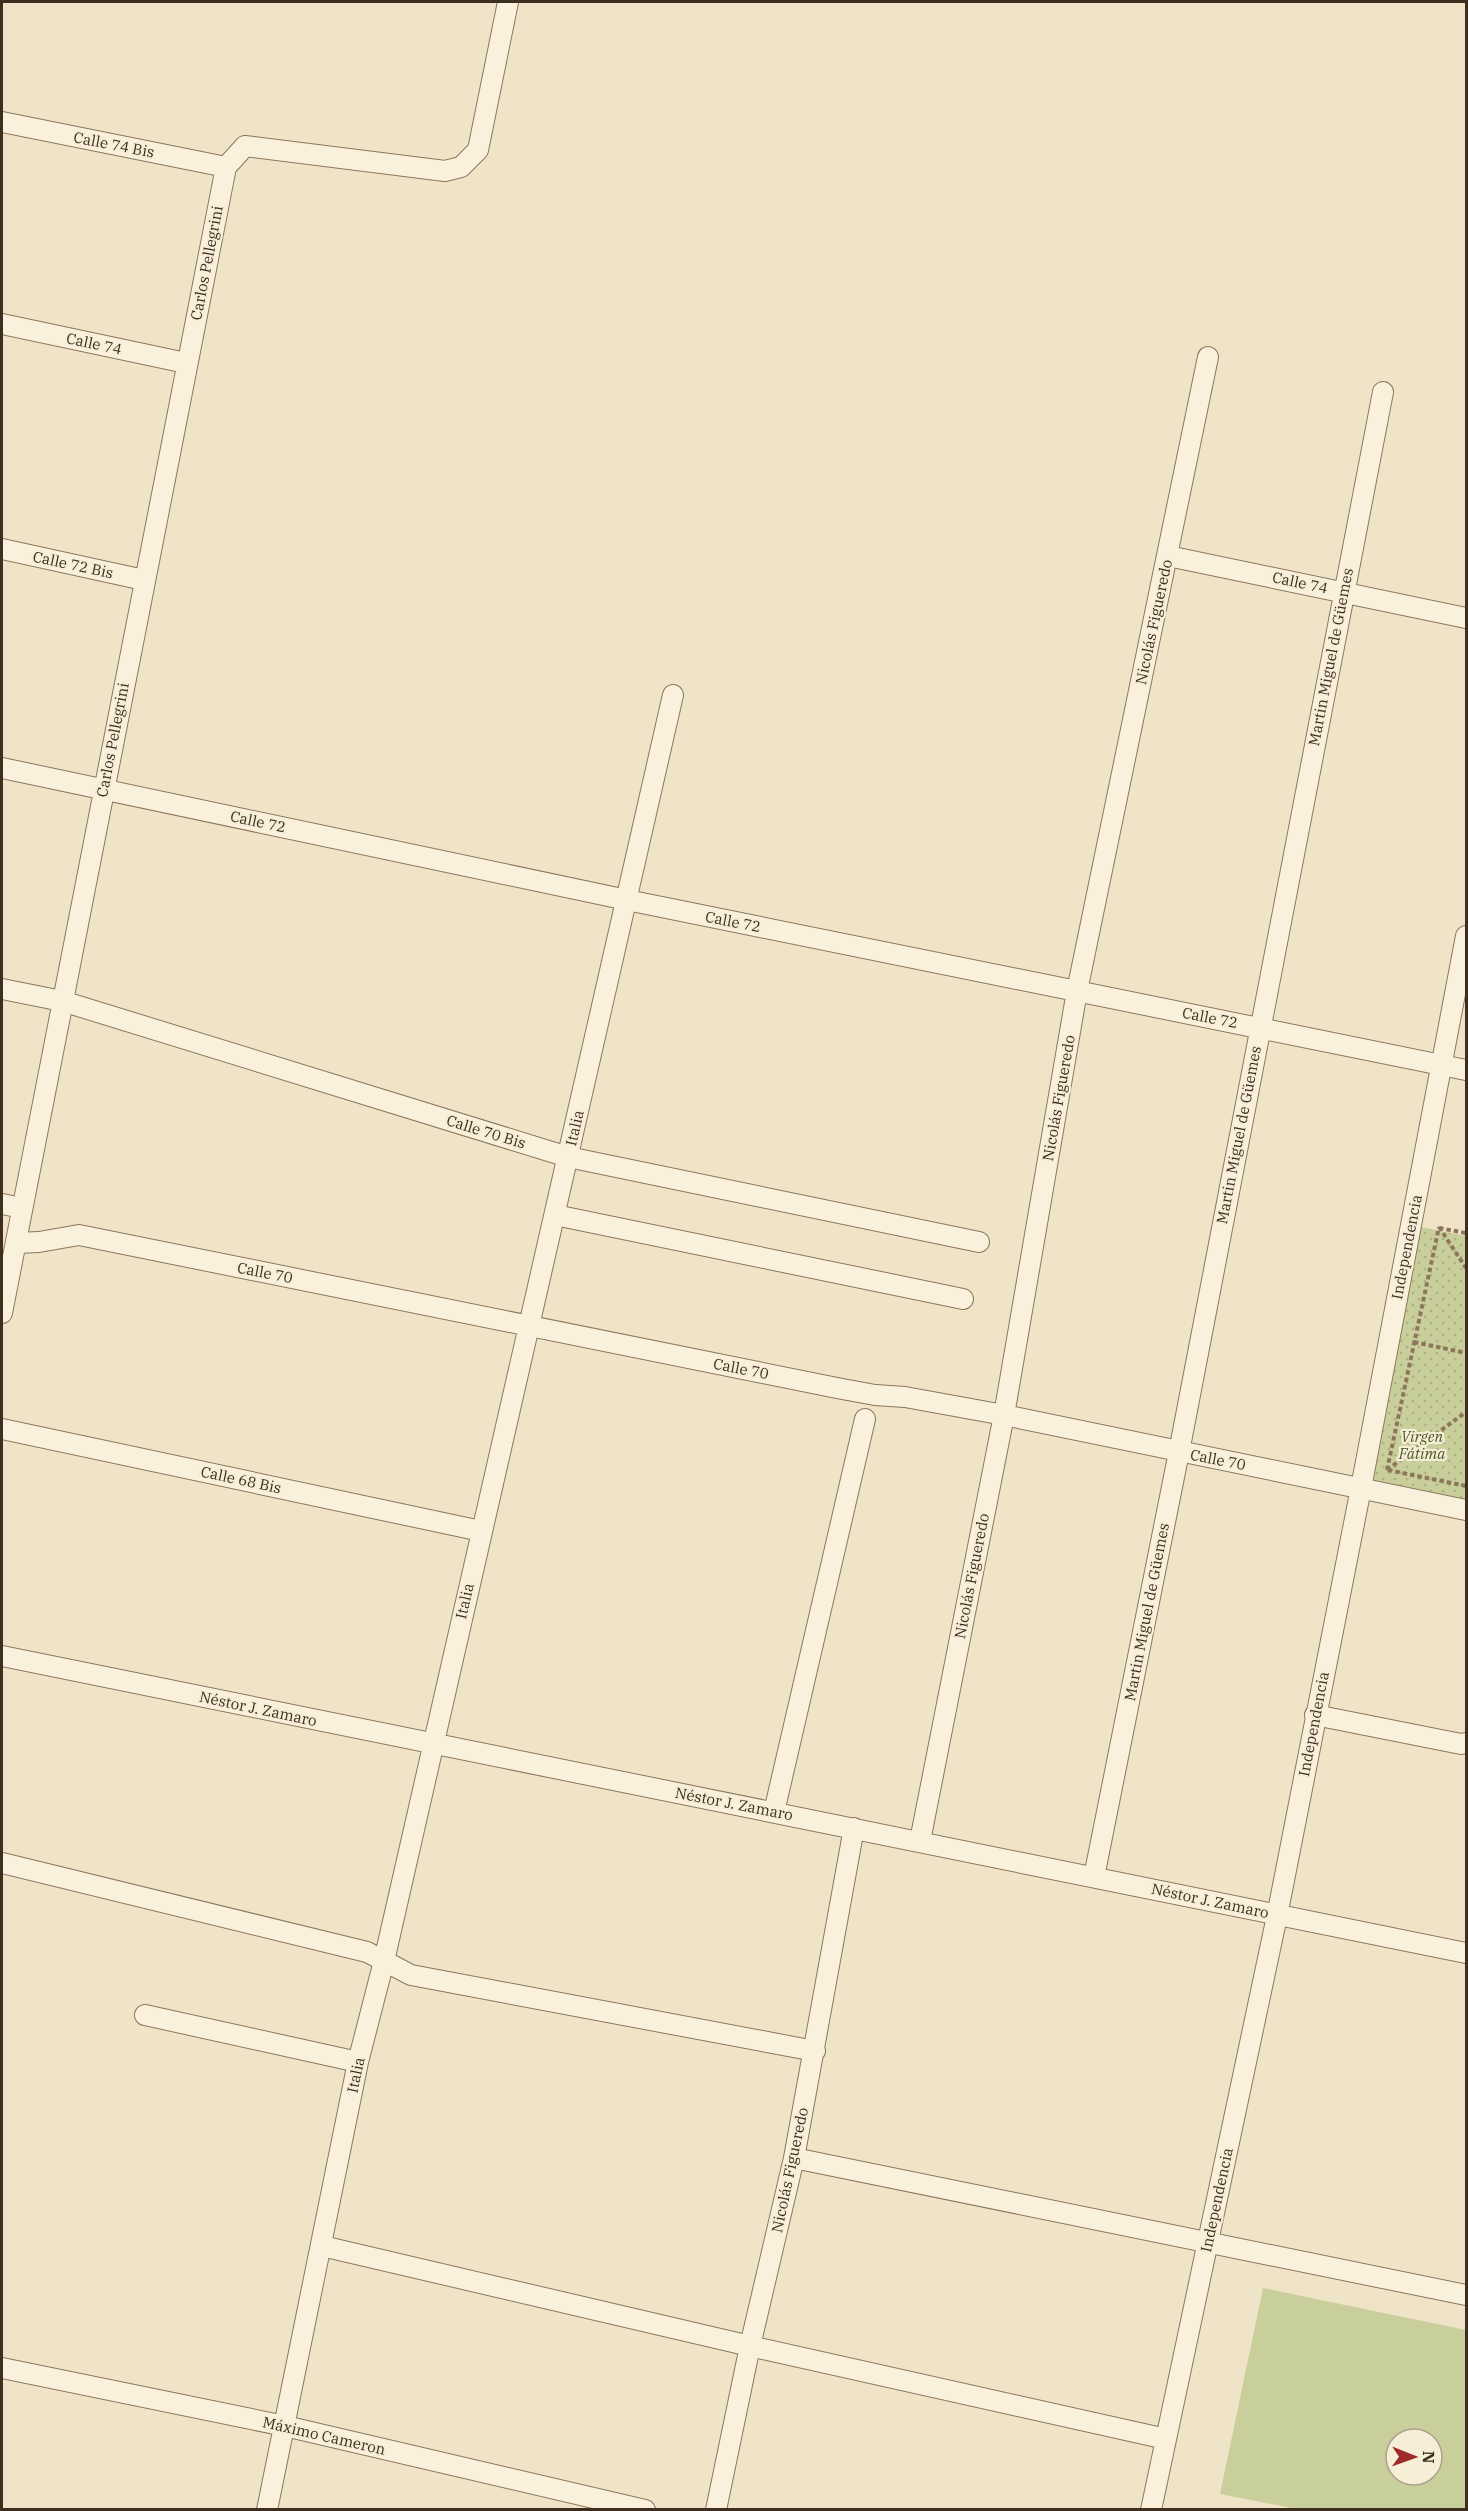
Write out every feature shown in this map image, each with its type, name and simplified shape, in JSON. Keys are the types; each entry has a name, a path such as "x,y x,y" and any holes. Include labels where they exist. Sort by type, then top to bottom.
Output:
{"street":[{"path":"226,167 245,146 445,171 461,167 478,150 508,2"},
{"name":"Calle 74 Bis","path":"2,122 226,167"},
{"name":"Carlos Pellegrini","path":"2,1312 226,167"},
{"name":"Calle 74","path":"2,324 186,363"},
{"name":"Nicolás Figueredo","path":"920,1841 1004,1415 1077,991 1208,357"},
{"name":"Martin Miguel de Güemes","path":"1094,1877 1179,1452 1383,392"},
{"name":"Calle 72 Bis","path":"2,549 144,580"},
{"name":"Calle 74","path":"1168,556 1467,618"},
{"name":"Italia","path":"267,2510 358,2062 384,1961 673,695"},
{"name":"Calle 72","path":"2,768 627,900 1467,1070"},
{"name":"Independencia","path":"1151,2510 1276,1916 1467,936"},
{"name":"Calle 70 Bis","path":"2,988 62,1000 568,1157 979,1242"},
{"path":"2,1204 21,1208"},
{"path":"555,1215 963,1299"},
{"name":"Calle 70","path":"16,1243 39,1242 79,1235 837,1388 875,1395 905,1396 1004,1415 1467,1509"},
{"path":"774,1812 865,1419"},
{"name":"Calle 68 Bis","path":"2,1429 481,1531"},
{"name":"Néstor J. Zamaro","path":"2,1656 1467,1953"},
{"path":"1315,1715 1461,1744 1467,1743"},
{"name":"Nicolás Figueredo","path":"716,2510 750,2346 794,2158 854,1828"},
{"path":"2,1863 367,1952 411,1975 815,2051"},
{"path":"145,2015 358,2062"},
{"path":"794,2158 1467,2295"},
{"path":"322,2246 750,2346 1166,2439"},
{"name":"Máximo Cameron","path":"2,2368 285,2426 645,2510"}],"path":[{"path":"1439,1227 1467,1233"},
{"path":"1439,1227 1467,1268"},
{"path":"1387,1470 1439,1227"},
{"path":"1414,1342 1467,1353"},
{"path":"1387,1470 1467,1412"},
{"path":"1387,1470 1467,1486"}],"green space":[{"name":"Virgen Fátima","path":"1421,1227 1466,1236 1466,1501 1369,1483"},
{"path":"1263,2288 1466,2330 1466,2509 1296,2509 1220,2494"}]}
